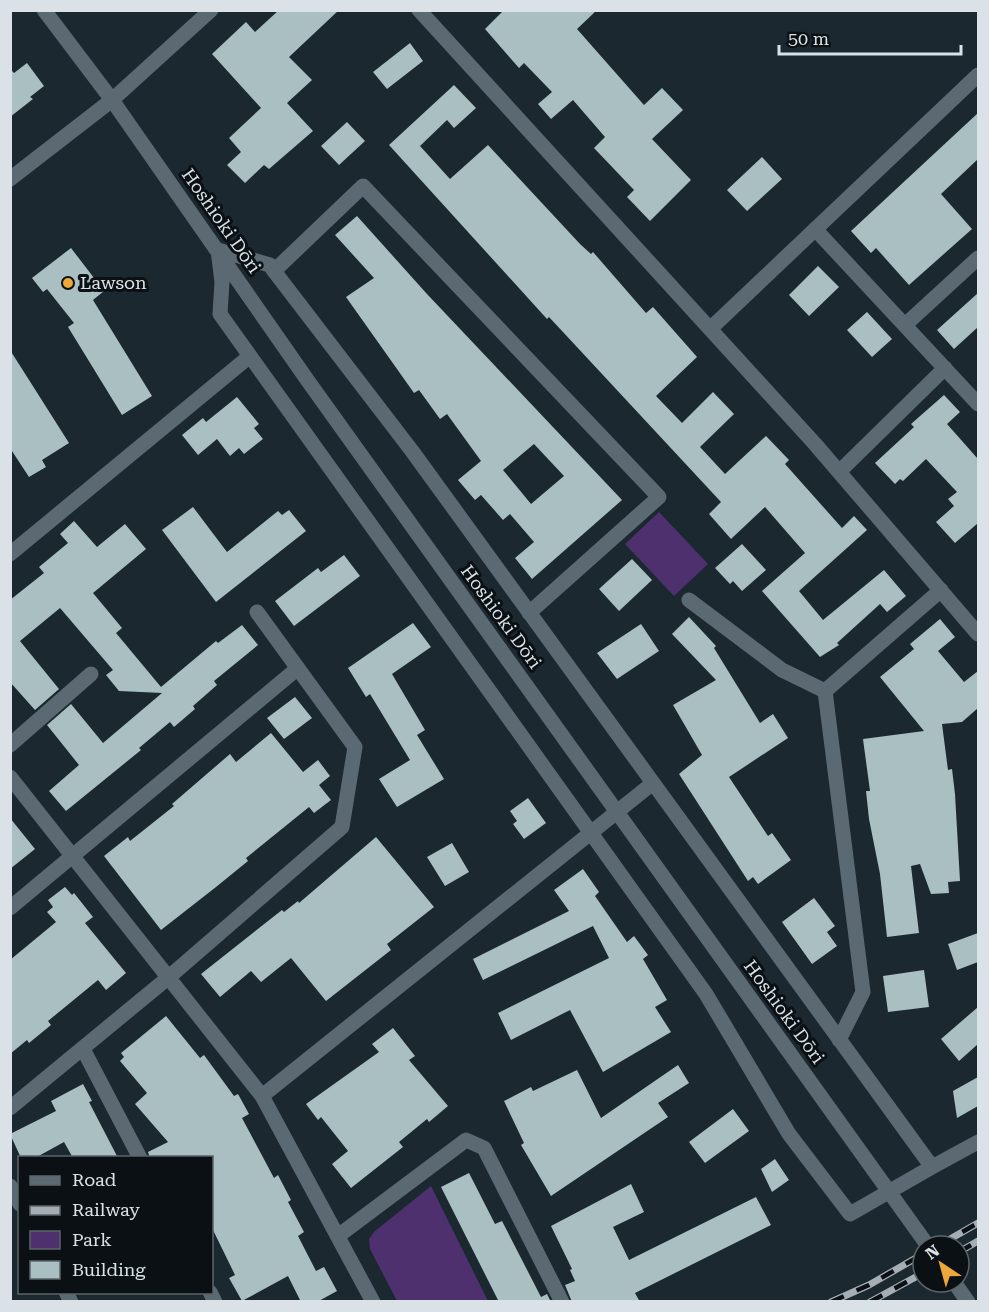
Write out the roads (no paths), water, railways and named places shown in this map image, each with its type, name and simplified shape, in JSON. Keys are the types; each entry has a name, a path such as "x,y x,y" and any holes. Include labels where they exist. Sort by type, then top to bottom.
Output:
{"street":[{"name":"Hoshioki Dōri","path":"44,10 112,100 308,381 919,1234"},
{"path":"10,179 112,100 211,10"},
{"path":"419,10 839,472 978,633"},
{"path":"710,329 978,75"},
{"path":"274,271 363,186 659,497 529,613"},
{"path":"815,229 978,404"},
{"path":"932,1167 412,451 270,265 218,250 222,282 220,314 706,994 789,1134 850,1214 978,1142"},
{"path":"905,325 978,258"},
{"path":"10,554 250,356"},
{"path":"839,472 945,368"},
{"path":"825,691 941,590"},
{"path":"689,600 782,670 825,691"},
{"path":"10,1108 169,977 342,827 355,747 257,612"},
{"path":"10,908 298,668"},
{"path":"10,745 91,674"},
{"path":"825,691 863,992 839,1040"},
{"path":"10,777 262,1096 373,1302"},
{"path":"262,1096 653,783"},
{"path":"83,1049 139,1156"},
{"path":"338,1236 466,1140 484,1148 561,1302"},
{"path":"10,1186 18,1200"}],"railway":[{"path":"959,1234 978,1223"},
{"path":"971,1245 978,1241"},
{"path":"831,1302 869,1285 911,1261"},
{"path":"870,1302 911,1280"}],"place":[{"name":"Lawson","path":"68,283"}]}
